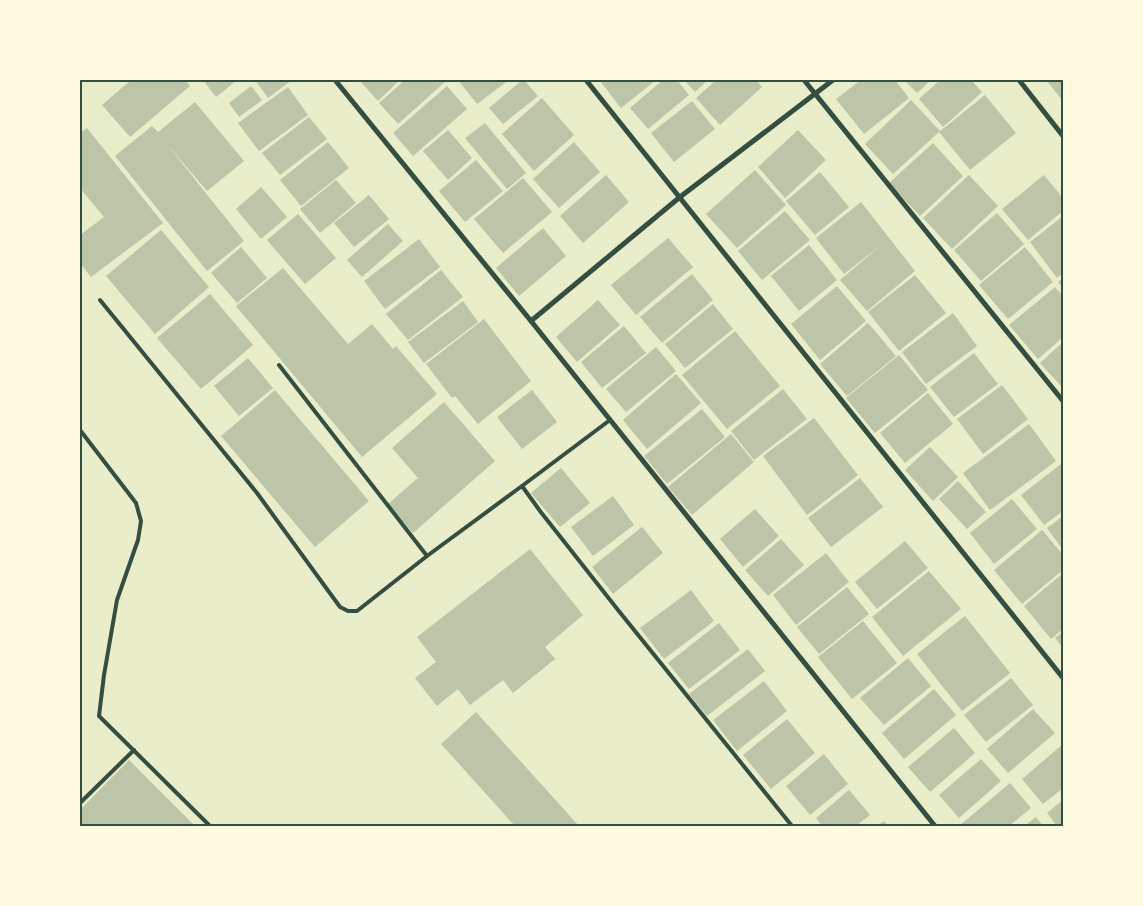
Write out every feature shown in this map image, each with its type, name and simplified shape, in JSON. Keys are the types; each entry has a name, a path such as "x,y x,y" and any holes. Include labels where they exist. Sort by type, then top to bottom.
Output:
{"street":[{"path":"334,80 531,321 935,826"},
{"path":"586,80 1063,678"},
{"path":"804,80 1063,401"},
{"path":"531,321 680,197 833,80"},
{"path":"1019,80 1063,136"}],"lane":[{"path":"100,300 257,493 340,607 348,611 357,611 427,556 610,420"},
{"path":"279,365 427,556"},
{"path":"80,430 136,503 140,521 138,540 117,600 99,716 210,826"},
{"path":"522,486 600,587 792,826"},
{"path":"80,804 134,750"}],"building":[{"path":"131,80 185,80 190,86 130,137 102,105"},
{"path":"203,80 237,80 216,97"},
{"path":"255,80 292,80 268,98"},
{"path":"359,80 400,80 378,101"},
{"path":"405,80 447,80 398,124 379,103"},
{"path":"458,80 509,80 477,104"},
{"path":"522,80 538,96 503,124 489,108"},
{"path":"656,80 621,108 600,81"},
{"path":"663,80 677,80 689,95 648,129 630,108"},
{"path":"684,80 708,80 695,92"},
{"path":"716,80 756,80 762,87 720,125 696,98"},
{"path":"861,80 895,80 909,98 864,134 836,99"},
{"path":"904,80 931,80 917,93"},
{"path":"940,80 971,80 982,92 943,127 919,99"},
{"path":"1046,80 1063,80 1063,101"},
{"path":"251,86 262,100 239,117 229,103"},
{"path":"447,86 467,109 413,156 393,133"},
{"path":"288,87 308,115 259,151 238,123"},
{"path":"985,95 1016,133 970,170 939,132"},
{"path":"542,98 574,135 534,171 502,134"},
{"path":"911,100 940,131 893,174 865,144"},
{"path":"692,101 715,129 674,162 651,133"},
{"path":"195,102 244,161 207,191 166,143 244,241 207,271 115,156 152,126 158,132"},
{"path":"309,117 327,139 280,175 262,153"},
{"path":"485,123 526,173 507,189 465,138"},
{"path":"87,128 163,223 91,277 80,263 80,235 104,217 80,188 80,133"},
{"path":"448,130 472,158 448,180 423,151"},
{"path":"798,130 826,160 785,198 758,167"},
{"path":"328,142 349,168 301,206 280,180"},
{"path":"574,142 600,172 559,208 533,179"},
{"path":"933,143 963,176 920,216 889,183"},
{"path":"476,160 503,191 465,222 439,191"},
{"path":"755,170 786,205 737,248 706,214"},
{"path":"820,172 849,207 815,235 786,201"},
{"path":"606,175 629,202 583,243 560,216"},
{"path":"969,175 998,206 952,249 923,218"},
{"path":"1044,175 1063,198 1063,211 1028,240 1002,209"},
{"path":"523,178 552,212 503,253 474,219"},
{"path":"336,180 356,203 320,233 300,209"},
{"path":"261,187 287,217 261,239 236,209"},
{"path":"369,195 389,219 354,247 334,223"},
{"path":"861,202 915,271 867,311 840,280 881,245 844,274 816,238"},
{"path":"785,211 810,240 762,280 738,251"},
{"path":"997,213 1024,244 981,281 954,250"},
{"path":"298,214 336,258 305,284 267,240"},
{"path":"1063,216 1063,273 1057,278 1030,242"},
{"path":"388,224 403,241 362,277 347,260"},
{"path":"543,228 566,256 519,296 496,268"},
{"path":"161,230 209,287 155,334 106,276"},
{"path":"668,238 693,267 636,315 611,285"},
{"path":"419,239 440,267 385,309 364,281"},
{"path":"809,245 837,280 799,311 771,276"},
{"path":"241,247 267,278 237,303 211,273"},
{"path":"1025,247 1053,282 1008,319 979,285"},
{"path":"283,268 348,344 372,324 393,349 396,346 437,394 362,457 236,306"},
{"path":"441,270 463,297 408,340 386,314"},
{"path":"692,274 713,300 662,343 640,317"},
{"path":"915,275 946,313 899,351 868,312"},
{"path":"1063,278 1063,289 1058,282"},
{"path":"837,286 866,321 820,360 791,324"},
{"path":"1055,287 1063,296 1063,337 1038,359 1009,325"},
{"path":"210,294 253,345 201,389 157,338"},
{"path":"598,300 620,325 577,362 556,337"},
{"path":"463,301 478,322 424,363 408,342"},
{"path":"713,304 733,329 685,368 665,344"},
{"path":"953,313 977,346 926,384 902,352"},
{"path":"484,319 531,381 478,424 455,396 452,398 426,364"},
{"path":"868,323 896,356 847,396 820,364"},
{"path":"624,326 646,353 602,388 581,362"},
{"path":"735,331 780,386 727,429 682,375"},
{"path":"1063,342 1063,388 1040,363"},
{"path":"656,347 676,371 626,412 606,389"},
{"path":"974,353 998,384 954,417 930,387"},
{"path":"899,355 928,390 875,433 846,398"},
{"path":"248,358 273,388 239,416 214,386"},
{"path":"676,374 701,403 647,449 623,420"},
{"path":"1002,385 1028,419 983,454 957,419"},
{"path":"783,389 807,419 754,460 731,431"},
{"path":"275,390 369,501 315,547 221,436"},
{"path":"532,390 557,422 522,449 497,417"},
{"path":"928,393 953,424 905,463 880,433"},
{"path":"444,402 495,461 413,533 388,504 418,478 392,448"},
{"path":"702,409 725,437 667,484 644,456"},
{"path":"814,418 858,475 807,515 763,456"},
{"path":"1029,424 1056,461 990,510 963,473"},
{"path":"731,434 754,462 692,515 668,487"},
{"path":"930,447 958,477 933,501 905,470"},
{"path":"1061,464 1063,467 1063,511 1044,525 1021,495"},
{"path":"561,468 590,503 560,527 531,493"},
{"path":"860,478 883,507 831,547 808,518"},
{"path":"958,481 986,512 967,529 939,499"},
{"path":"613,496 634,525 593,556 571,527"},
{"path":"1012,499 1037,529 994,564 970,533"},
{"path":"755,509 779,536 743,567 720,539"},
{"path":"1063,516 1063,550 1047,528"},
{"path":"642,527 663,553 613,594 592,567"},
{"path":"1042,530 1063,555 1063,570 1022,604 994,570"},
{"path":"781,539 804,565 768,596 745,570"},
{"path":"905,541 928,568 877,609 855,582"},
{"path":"530,549 583,615 545,647 555,659 513,693 503,680 470,705 458,689 437,706 415,678 436,662 417,637"},
{"path":"826,553 849,582 796,625 773,595"},
{"path":"929,571 961,609 903,656 872,617"},
{"path":"1063,573 1063,629 1051,639 1024,606"},
{"path":"847,587 869,614 819,654 797,627"},
{"path":"691,590 714,621 664,659 640,628"},
{"path":"965,616 1010,673 962,711 917,654"},
{"path":"863,621 897,663 852,699 818,657"},
{"path":"719,623 740,650 689,689 668,663"},
{"path":"1063,632 1063,648 1055,638"},
{"path":"748,649 765,671 707,716 689,694"},
{"path":"908,658 931,686 884,725 860,698"},
{"path":"1011,678 1033,705 986,742 964,715"},
{"path":"764,681 787,711 737,751 713,720"},
{"path":"934,689 956,715 904,759 882,733"},
{"path":"1033,709 1055,733 1008,773 987,749"},
{"path":"476,712 579,826 515,826 441,744"},
{"path":"787,719 815,753 771,789 743,755"},
{"path":"954,728 975,753 930,792 908,767"},
{"path":"1063,744 1063,788 1043,804 1022,779"},
{"path":"824,754 848,784 810,815 786,786"},
{"path":"981,759 1001,781 959,818 939,795"},
{"path":"129,760 195,826 80,826 80,810"},
{"path":"1010,783 1031,808 1009,826 959,826"},
{"path":"849,790 870,815 856,826 822,826 816,818"},
{"path":"1063,800 1063,826 1057,826 1047,813"},
{"path":"1036,817 1043,826 1024,826"},
{"path":"884,821 888,826 877,826"}]}
